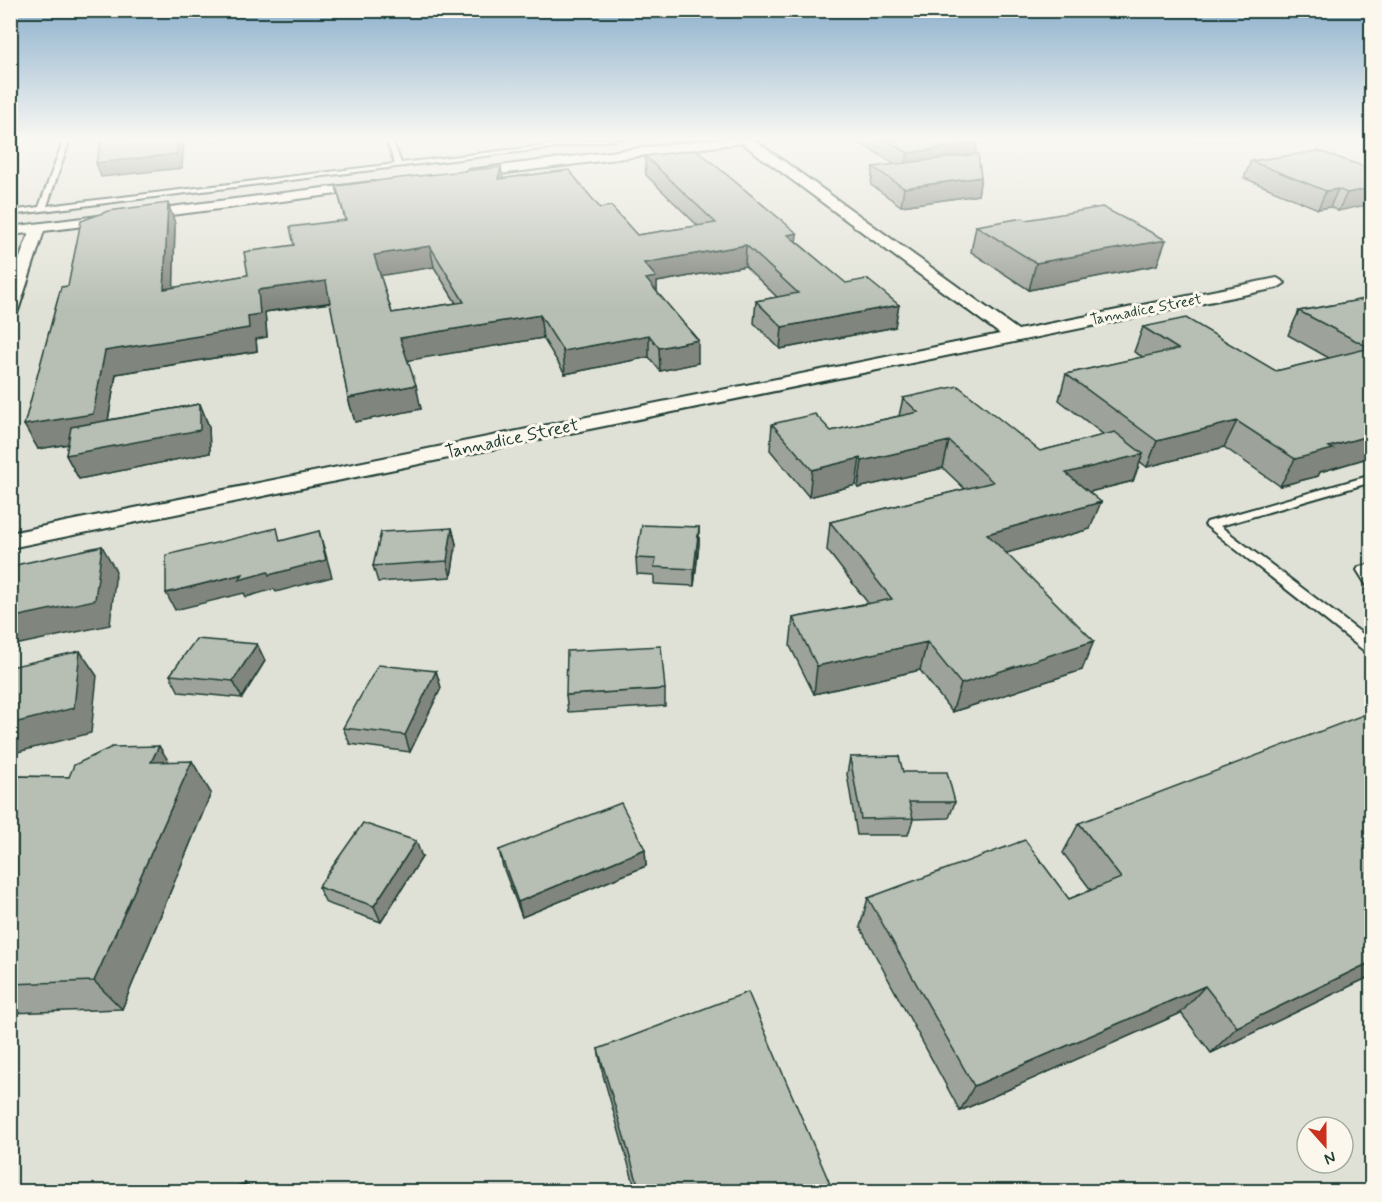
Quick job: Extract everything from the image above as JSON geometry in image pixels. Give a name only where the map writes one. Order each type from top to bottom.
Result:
[{"type":"street","points":[[10,231],[298,195]]},
{"type":"street","points":[[821,195],[1014,336]]},
{"type":"street","points":[[10,311],[38,228]]},
{"type":"street","name":"Tannadice Street","points":[[10,541],[1277,283]]},
{"type":"lane","points":[[42,209],[47,195]]},
{"type":"lane","points":[[10,213],[156,195]]},
{"type":"lane","points":[[211,206],[213,195]]},
{"type":"lane","points":[[248,195],[249,201]]},
{"type":"lane","points":[[1371,478],[1211,525],[1371,650]]},
{"type":"lane","points":[[1371,568],[1364,570],[1371,583]]},
{"type":"shaded area","points":[[10,195],[1371,195],[1371,1191],[11,1191]]},
{"type":"building","points":[[339,195],[589,195],[600,208],[611,206],[637,235],[716,223],[686,195],[751,195],[797,233],[788,235],[846,283],[867,279],[899,305],[782,327],[756,301],[798,293],[746,245],[644,263],[656,277],[646,279],[698,340],[659,348],[649,335],[563,351],[540,315],[400,338],[416,385],[348,398],[326,281],[258,290],[260,314],[248,316],[249,328],[105,351],[93,414],[24,425],[61,287],[68,286],[81,221],[108,211],[168,203],[164,289],[248,275],[244,252],[294,245],[290,227],[346,220]],"holes":[[[430,246],[464,302],[392,313],[374,255]]]},
{"type":"building","points":[[1102,207],[1166,240],[1036,263],[976,226],[1023,218],[1026,220]]},
{"type":"building","points":[[1371,298],[1371,435],[1329,447],[1333,449],[1295,459],[1237,421],[1157,441],[1066,374],[1178,349],[1143,327],[1186,318],[1276,371],[1370,348],[1299,311]]},
{"type":"building","points":[[958,386],[1040,451],[1115,432],[1143,454],[1066,473],[1101,502],[987,534],[1094,641],[961,684],[927,642],[817,666],[793,618],[892,599],[830,522],[993,482],[949,441],[812,470],[772,424],[815,414],[831,431],[918,412],[903,398]]},
{"type":"building","points":[[200,404],[200,430],[66,455],[71,427]]},
{"type":"building","points":[[642,525],[699,527],[694,569],[654,567],[656,559],[636,558]]},
{"type":"building","points":[[277,528],[280,541],[319,531],[326,560],[269,575],[268,572],[239,580],[243,574],[166,593],[166,555]]},
{"type":"building","points":[[452,528],[447,561],[373,566],[381,532]]},
{"type":"building","points":[[102,546],[95,600],[10,618],[10,571],[20,564]]},
{"type":"building","points":[[196,639],[257,644],[233,681],[170,675]]},
{"type":"building","points":[[661,646],[665,689],[566,695],[567,651]]},
{"type":"building","points":[[80,651],[74,708],[10,724],[10,667]]},
{"type":"building","points":[[378,665],[436,671],[405,735],[343,728]]},
{"type":"building","points":[[1371,712],[1371,962],[1237,1027],[1205,986],[974,1086],[868,898],[1025,840],[1069,899],[1121,878],[1079,823]]},
{"type":"building","points":[[159,746],[151,762],[192,761],[94,981],[10,984],[10,776],[69,777],[74,765],[112,747]]},
{"type":"building","points":[[899,756],[903,772],[947,772],[955,802],[909,802],[913,818],[861,819],[850,757]]},
{"type":"building","points":[[621,803],[645,849],[518,902],[499,850]]},
{"type":"building","points":[[363,823],[416,841],[374,906],[318,887]]},
{"type":"building","points":[[748,992],[833,1191],[640,1191],[598,1049]]},
{"type":"building","points":[[245,1183],[246,1191],[223,1191]]}]
